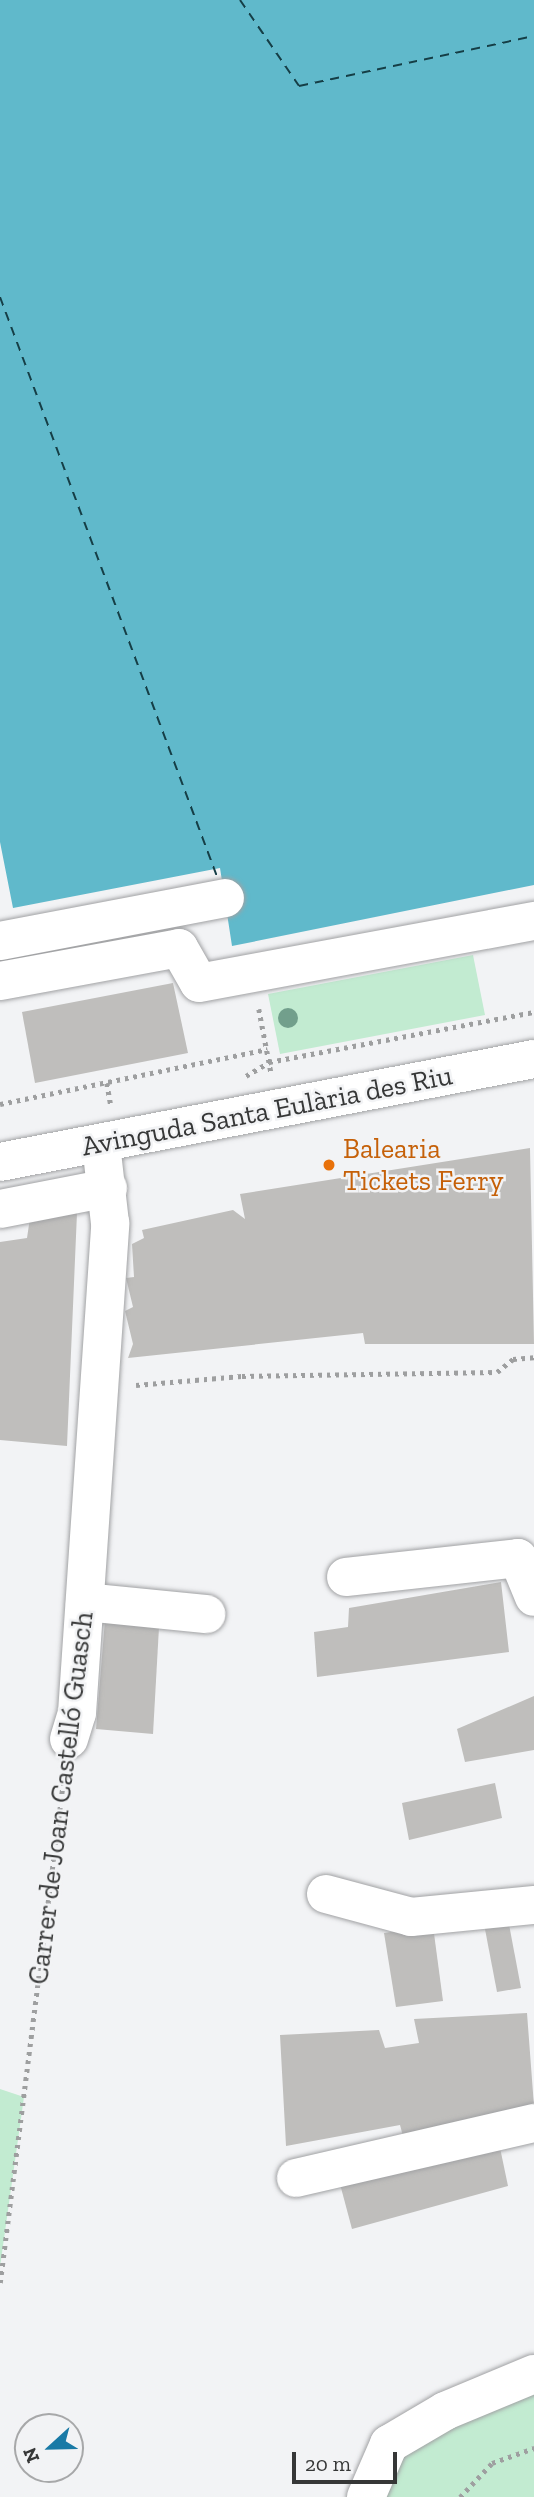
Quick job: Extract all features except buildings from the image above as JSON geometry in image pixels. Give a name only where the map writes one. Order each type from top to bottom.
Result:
[{"type":"street","points":[[0,970],[11,939],[225,898]]},
{"type":"street","points":[[0,981],[179,948],[199,983],[534,921]]},
{"type":"street","name":"Avinguda Santa Eulària des Riu","points":[[0,1163],[534,1059]]},
{"type":"street","name":"Carrer de Joan Castelló Guasch","points":[[69,1740],[77,1713],[85,1602],[108,1188],[101,1144]]},
{"type":"street","points":[[0,1209],[108,1188]]},
{"type":"street","points":[[346,1577],[518,1558],[534,1597]]},
{"type":"street","points":[[85,1602],[206,1614]]},
{"type":"street","points":[[326,1894],[411,1917],[534,1905]]},
{"type":"street","points":[[296,2178],[534,2123]]},
{"type":"street","points":[[366,2497],[389,2444],[445,2411],[534,2374]]},
{"type":"path","points":[[253,973],[277,1109]]},
{"type":"path","points":[[369,1044],[534,1012]]},
{"type":"path","points":[[0,1104],[267,1049]]},
{"type":"path","points":[[121,1387],[242,1376],[497,1372],[513,1359],[534,1357]]},
{"type":"path","name":"Carrer de Joan Castelló Guasch","points":[[0,2283],[69,1740]]},
{"type":"path","points":[[460,2497],[492,2463],[534,2448]]},
{"type":"green space","points":[[473,955],[485,1015],[280,1054],[268,994]]},
{"type":"green space","points":[[0,2089],[24,2097],[0,2267]]},
{"type":"green space","points":[[534,2387],[534,2497],[375,2497],[409,2444]]},
{"type":"water","points":[[0,0],[534,0],[534,885],[232,946],[220,868],[13,908],[0,842]]},
{"type":"ferry route","points":[[240,0],[299,86],[534,36]]},
{"type":"ferry route","points":[[0,297],[218,879]]},
{"type":"place","name":"Balearia Tickets Ferry","points":[[329,1165]]}]
